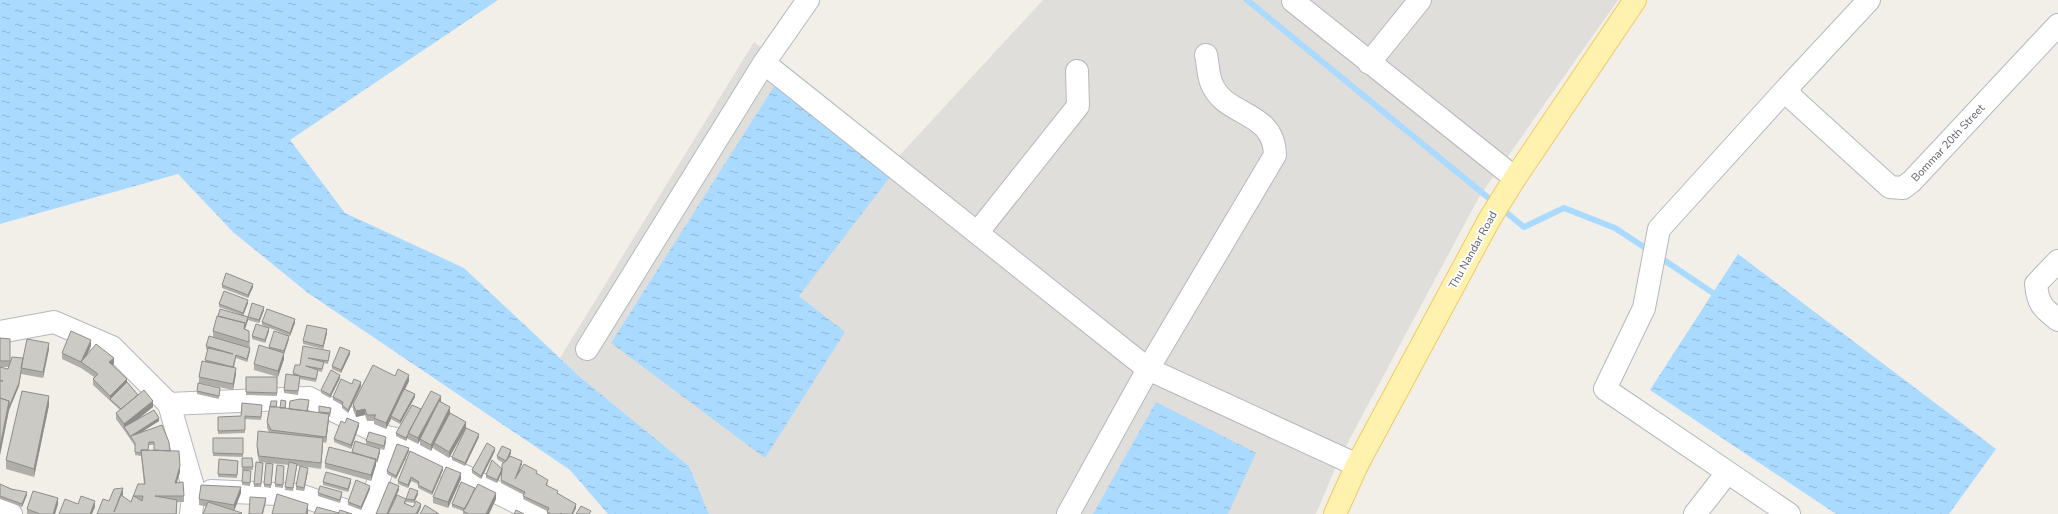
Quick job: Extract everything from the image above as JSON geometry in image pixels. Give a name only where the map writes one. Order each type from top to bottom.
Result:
[{"type":"main road","name":"Thu Nandar Road","points":[[1335,514],[1357,466],[1489,220],[1515,178],[1635,0]]},
{"type":"street","points":[[586,349],[764,63],[808,0]]},
{"type":"street","points":[[1369,63],[1420,0]]},
{"type":"street","points":[[1789,514],[1605,389],[1644,308],[1659,229],[1790,93],[1869,0]]},
{"type":"street","points":[[1292,1],[1515,178]]},
{"type":"street","name":"Bommar 20th Street","points":[[1790,93],[1890,187],[1904,188],[2058,25]]},
{"type":"street","points":[[1068,514],[1148,369],[1275,155],[1275,143],[1267,127],[1224,101],[1211,83],[1206,55]]},
{"type":"street","points":[[764,63],[1148,369],[1357,466]]},
{"type":"street","points":[[977,233],[1078,106],[1077,71]]},
{"type":"street","points":[[2058,261],[2036,284],[2037,297],[2042,307],[2058,320]]},
{"type":"street","points":[[0,332],[54,322],[112,347],[169,404],[194,490],[191,514]]},
{"type":"street","points":[[169,404],[309,398],[392,438],[540,514]]},
{"type":"street","points":[[368,514],[392,438]]},
{"type":"street","points":[[1695,514],[1727,473]]},
{"type":"street","points":[[194,490],[299,495],[356,514]]},
{"type":"street","points":[[0,509],[11,514]]},
{"type":"shaded area","points":[[1043,0],[1618,0],[1479,197],[1339,459],[1316,514],[709,514],[689,466],[580,377],[560,358],[754,42],[899,156]]},
{"type":"water","points":[[0,0],[498,0],[290,140],[345,213],[464,268],[580,377],[689,466],[709,514],[608,514],[570,470],[308,293],[233,232],[178,174],[0,224]]},
{"type":"water","points":[[775,85],[890,177],[799,296],[845,332],[765,458],[611,343]]},
{"type":"water","points":[[1738,254],[1996,449],[1949,514],[1836,514],[1650,390]]},
{"type":"water","points":[[1156,402],[1256,453],[1228,514],[1093,514]]},
{"type":"building","points":[[226,273],[253,284],[248,295],[222,285]]},
{"type":"building","points":[[224,291],[248,300],[243,313],[219,304]]},
{"type":"building","points":[[252,303],[264,307],[259,320],[248,317]]},
{"type":"building","points":[[220,309],[248,317],[245,326],[245,323],[218,316]]},
{"type":"building","points":[[267,309],[295,319],[290,333],[262,322]]},
{"type":"building","points":[[217,316],[245,323],[244,329],[249,331],[249,342],[213,331]]},
{"type":"building","points":[[256,324],[269,328],[265,340],[252,336]]},
{"type":"building","points":[[307,325],[327,329],[323,346],[303,341]]},
{"type":"building","points":[[71,331],[91,340],[81,362],[62,353]]},
{"type":"building","points":[[274,331],[289,336],[284,351],[269,347]]},
{"type":"building","points":[[209,336],[250,348],[247,359],[236,355],[233,367],[205,360],[208,348],[233,354],[206,346]]},
{"type":"building","points":[[0,338],[10,339],[10,361],[0,361]]},
{"type":"building","points":[[27,339],[49,343],[43,372],[21,368]]},
{"type":"building","points":[[96,344],[114,358],[109,362],[127,379],[110,396],[93,379],[98,374],[81,362]]},
{"type":"building","points":[[259,345],[284,353],[278,371],[254,364]]},
{"type":"building","points":[[303,346],[330,351],[328,361],[308,358],[324,362],[322,369],[306,366],[318,370],[316,379],[293,373],[295,365],[300,365]]},
{"type":"building","points":[[340,347],[350,351],[341,370],[332,366]]},
{"type":"building","points":[[12,357],[23,358],[19,383],[9,407],[9,401],[0,398],[0,381],[3,381],[0,380],[0,367],[8,369]]},
{"type":"building","points":[[202,361],[236,368],[233,384],[199,377]]},
{"type":"building","points":[[373,365],[395,376],[398,369],[409,375],[386,423],[374,418],[376,415],[367,415],[365,409],[356,411],[353,404]]},
{"type":"building","points":[[331,370],[340,375],[330,395],[321,390]]},
{"type":"building","points":[[286,374],[300,376],[298,391],[284,390]]},
{"type":"building","points":[[246,377],[277,377],[277,393],[246,392]]},
{"type":"building","points":[[341,379],[352,384],[354,379],[361,382],[348,410],[342,405],[343,402],[333,397]]},
{"type":"building","points":[[127,382],[138,395],[121,409],[110,399]]},
{"type":"building","points":[[198,383],[220,388],[219,396],[197,391]]},
{"type":"building","points":[[404,389],[415,394],[400,421],[391,416]]},
{"type":"building","points":[[144,390],[153,401],[124,424],[116,413]]},
{"type":"building","points":[[22,391],[49,396],[34,469],[6,460]]},
{"type":"building","points":[[431,391],[441,396],[418,438],[408,433]]},
{"type":"building","points":[[0,398],[9,401],[0,447]]},
{"type":"building","points":[[300,399],[309,400],[307,411],[289,409],[290,401]]},
{"type":"building","points":[[281,400],[286,401],[285,408],[280,408]]},
{"type":"building","points":[[271,401],[277,401],[276,407],[270,407]]},
{"type":"building","points":[[439,401],[450,407],[431,445],[420,439]]},
{"type":"building","points":[[242,403],[262,405],[261,417],[245,416],[245,430],[218,431],[218,417],[241,416]]},
{"type":"building","points":[[412,405],[421,409],[406,438],[396,433]]},
{"type":"building","points":[[270,406],[329,414],[326,437],[271,430],[267,422]]},
{"type":"building","points":[[319,406],[331,408],[330,413],[319,412]]},
{"type":"building","points":[[154,410],[159,418],[131,436],[162,425],[169,442],[170,451],[154,450],[154,442],[149,442],[148,450],[141,450],[141,453],[135,452],[135,443],[124,427]]},
{"type":"building","points":[[450,413],[466,422],[449,452],[434,443]]},
{"type":"building","points":[[347,418],[359,423],[351,445],[334,439],[341,421],[345,423]]},
{"type":"building","points":[[466,428],[479,434],[465,463],[452,457]]},
{"type":"building","points":[[258,431],[323,438],[321,463],[259,456],[257,446]]},
{"type":"building","points":[[369,432],[386,437],[384,446],[366,441]]},
{"type":"building","points":[[213,438],[243,438],[243,454],[213,453]]},
{"type":"building","points":[[355,441],[380,449],[377,460],[352,452]]},
{"type":"building","points":[[487,443],[495,448],[481,476],[472,470]]},
{"type":"building","points":[[397,444],[409,448],[396,476],[387,471]]},
{"type":"building","points":[[502,446],[511,450],[506,461],[497,456]]},
{"type":"building","points":[[329,447],[376,459],[371,475],[325,463]]},
{"type":"building","points":[[141,450],[179,451],[180,466],[175,483],[183,482],[184,496],[155,496],[177,500],[176,514],[97,514],[103,499],[109,501],[114,489],[123,488],[114,512],[121,495],[131,502],[138,484],[145,484]],"holes":[[[134,496],[143,496],[142,501]]]},
{"type":"building","points":[[410,451],[443,467],[432,492],[418,485],[419,482],[411,477],[408,485],[398,481]]},
{"type":"building","points":[[510,456],[522,461],[515,479],[524,464],[537,471],[536,473],[548,480],[546,485],[558,491],[557,493],[576,504],[572,514],[551,514],[547,512],[549,508],[523,496],[525,492],[501,480],[502,464]]},
{"type":"building","points":[[242,458],[252,458],[253,467],[242,467]]},
{"type":"building","points":[[219,459],[238,461],[237,475],[218,474]]},
{"type":"building","points":[[492,460],[502,469],[497,480],[486,475]]},
{"type":"building","points":[[256,462],[263,463],[261,484],[254,484]]},
{"type":"building","points":[[289,462],[297,464],[293,488],[285,487]]},
{"type":"building","points":[[266,463],[273,464],[271,485],[264,484]]},
{"type":"building","points":[[277,465],[284,466],[283,485],[275,484]]},
{"type":"building","points":[[300,466],[308,468],[304,488],[296,486]]},
{"type":"building","points":[[446,467],[461,473],[448,502],[433,497]]},
{"type":"building","points":[[243,470],[251,471],[250,483],[242,482]]},
{"type":"building","points":[[326,472],[351,479],[348,489],[323,482]]},
{"type":"building","points":[[356,480],[370,486],[361,507],[348,502]]},
{"type":"building","points":[[389,482],[399,486],[387,514],[376,514]]},
{"type":"building","points":[[461,482],[475,488],[465,509],[452,504]]},
{"type":"building","points":[[0,484],[11,489],[27,492],[22,504],[0,496]]},
{"type":"building","points":[[478,484],[496,493],[486,514],[469,514],[463,511]]},
{"type":"building","points":[[201,485],[241,487],[234,505],[199,499]]},
{"type":"building","points":[[320,486],[342,492],[340,500],[318,493]]},
{"type":"building","points":[[410,488],[418,491],[414,500],[406,499]]},
{"type":"building","points":[[33,491],[58,498],[53,514],[40,514],[27,509]]},
{"type":"building","points":[[277,494],[308,504],[306,514],[272,514]]},
{"type":"building","points":[[397,495],[406,499],[404,503],[413,507],[416,501],[421,504],[416,514],[388,514]]},
{"type":"building","points":[[81,496],[95,501],[90,514],[59,514],[65,499],[78,504]]},
{"type":"building","points":[[250,497],[266,498],[262,514],[249,514]]},
{"type":"building","points":[[208,502],[242,513],[203,514]]},
{"type":"building","points":[[425,505],[439,514],[420,514]]},
{"type":"building","points":[[581,506],[591,511],[589,514],[576,514]]},
{"type":"building","points":[[317,507],[339,513],[314,514]]},
{"type":"building","points":[[340,510],[352,514],[338,514]]},
{"type":"building","points":[[516,510],[524,514],[514,514]]},
{"type":"waterway","points":[[1247,0],[1524,227],[1564,208],[1615,228],[1650,251]]},
{"type":"waterway","points":[[1658,256],[1713,293]]}]
